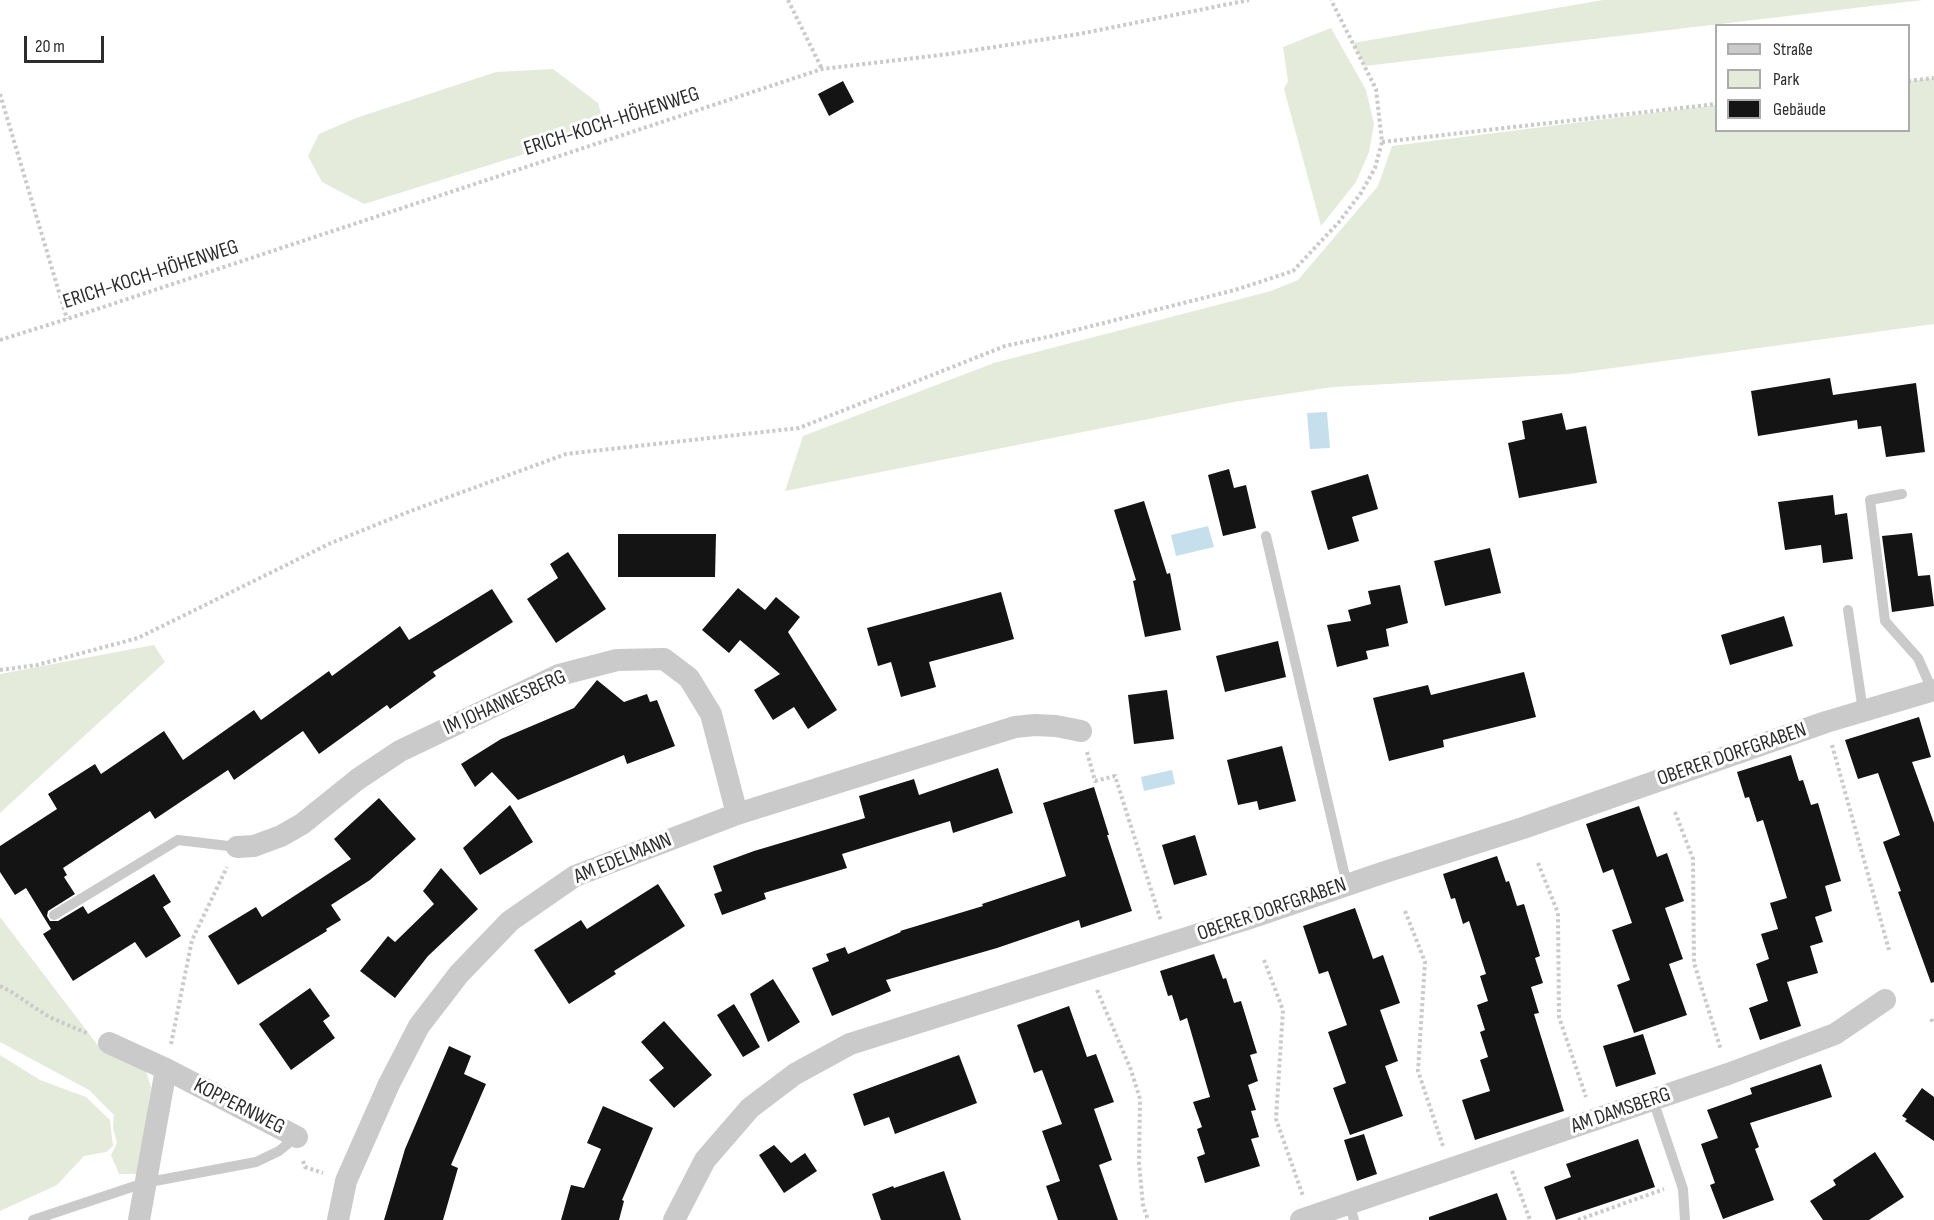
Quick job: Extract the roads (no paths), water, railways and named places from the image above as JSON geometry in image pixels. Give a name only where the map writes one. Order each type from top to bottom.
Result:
[{"type":"street","name":"IM JOHANNESBERG","points":[[237,847],[254,846],[295,828],[358,778],[400,751],[559,675],[617,660],[664,659],[689,678],[711,714],[738,814]]},
{"type":"street","name":"OBERER DORFGRABEN","points":[[674,1220],[705,1160],[750,1108],[795,1074],[850,1044],[1169,945],[1523,828],[1826,722],[1933,690]]},
{"type":"street","name":"AM EDELMANN","points":[[338,1220],[346,1181],[389,1084],[419,1026],[459,974],[510,921],[575,876],[738,814],[1015,727],[1056,726],[1081,731]]},
{"type":"street","name":"AM DAMSBERG","points":[[1305,1218],[1352,1212],[1450,1169],[1728,1074],[1835,1034],[1884,1000]]},
{"type":"street","name":"KOPPERNWEG","points":[[109,1043],[166,1069],[297,1137]]},
{"type":"street","name":"KOPPERNWEG","points":[[139,1220],[166,1069]]},
{"type":"lane","points":[[1902,494],[1870,500],[1885,621],[1918,658],[1933,690]]},
{"type":"lane","points":[[1266,536],[1347,885]]},
{"type":"lane","points":[[1848,610],[1863,711]]},
{"type":"lane","points":[[54,915],[178,840],[237,847]]},
{"type":"lane","points":[[1653,1100],[1682,1183],[1685,1220]]},
{"type":"lane","name":"KOPPERNWEG","points":[[33,1220],[144,1183],[256,1162],[279,1151],[297,1137]]},
{"type":"water","points":[[1327,412],[1330,448],[1310,449],[1307,413]]},
{"type":"water","points":[[1208,526],[1214,547],[1176,556],[1171,535]]},
{"type":"water","points":[[1172,770],[1175,784],[1144,791],[1141,777]]}]
